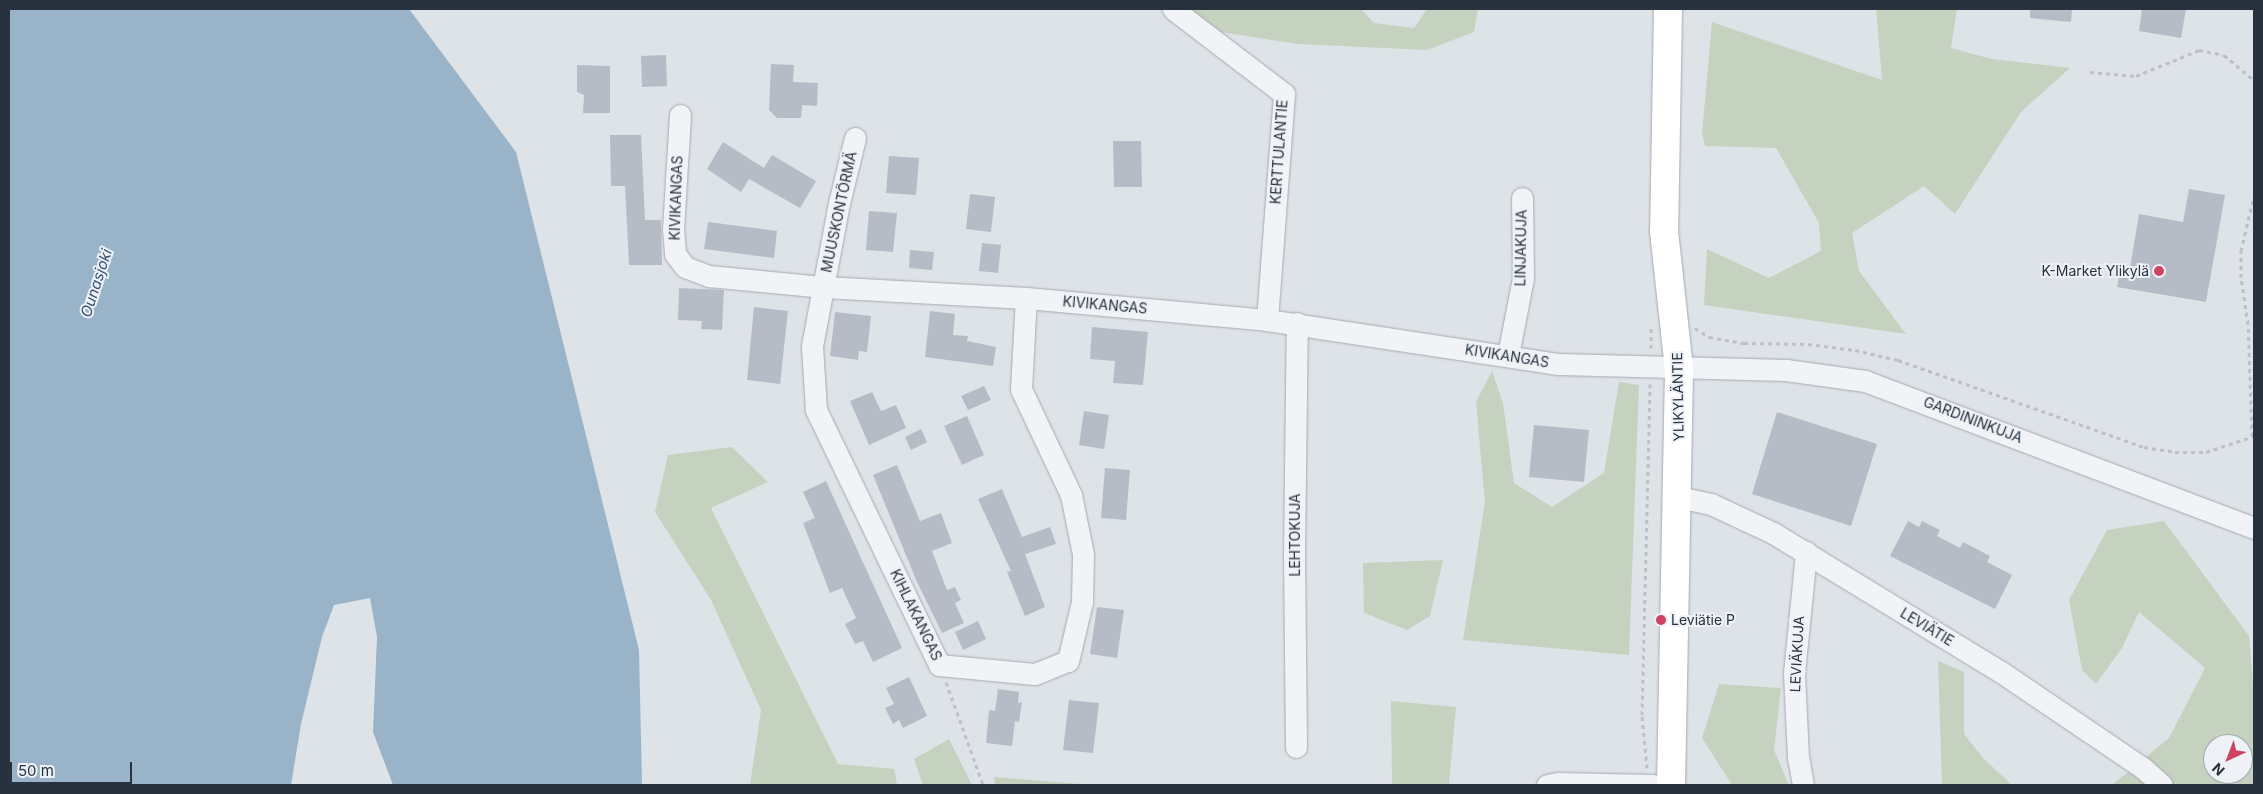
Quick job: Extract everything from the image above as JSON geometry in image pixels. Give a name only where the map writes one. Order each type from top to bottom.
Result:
[{"type":"main road","name":"YLIKYLÄNTIE","points":[[1668,9],[1664,231],[1676,326],[1679,370],[1672,785]]},
{"type":"street","name":"KERTTULANTIE","points":[[1173,9],[1284,94],[1267,320]]},
{"type":"street","name":"KIVIKANGAS","points":[[680,114],[673,229],[675,254],[685,268],[709,276],[824,286],[1026,298],[1267,320],[1297,323],[1559,364],[1679,370]]},
{"type":"street","name":"MUUSKONTÖRMÄ","points":[[824,286],[839,203],[855,138]]},
{"type":"street","name":"LINJAKUJA","points":[[1508,356],[1523,278],[1522,198]]},
{"type":"street","name":"KIHLAKANGAS","points":[[824,286],[812,346],[816,410],[939,666],[1035,674],[1068,661],[1078,619],[1083,554],[1071,495],[1021,389],[1026,298]]},
{"type":"street","name":"LEHTOKUJA","points":[[1296,747],[1294,555],[1297,323]]},
{"type":"street","name":"GARDININKUJA","points":[[1679,370],[1786,370],[1865,381],[1928,402],[2254,528]]},
{"type":"street","name":"LEVIÄTIE","points":[[1678,497],[1732,512],[1806,552],[2001,672],[2143,768],[2162,785]]},
{"type":"street","name":"LEVIÄKUJA","points":[[1803,785],[1798,758],[1794,673],[1806,552]]},
{"type":"street","points":[[1547,785],[1558,783],[1653,785]]},
{"type":"path","points":[[2090,72],[2136,76],[2199,50],[2224,55],[2254,80]]},
{"type":"path","points":[[1676,326],[1694,327],[1709,337],[1744,343],[1808,344],[1855,350],[1898,360],[2144,446],[2174,452],[2206,452],[2253,436],[2248,324],[2240,277],[2241,251],[2254,195]]},
{"type":"path","points":[[939,666],[983,785]]},
{"type":"green space","points":[[1179,9],[1361,9],[1374,23],[1414,28],[1427,9],[1478,9],[1474,32],[1427,50],[1298,44],[1202,29]]},
{"type":"green space","points":[[1876,9],[1957,9],[1951,48],[1992,59],[2070,68],[2021,112],[1955,214],[1924,186],[1852,233],[1859,271],[1906,334],[1704,305],[1707,249],[1769,278],[1821,251],[1819,223],[1776,148],[1705,146],[1702,133],[1712,22],[1882,80]]},
{"type":"green space","points":[[1492,371],[1503,403],[1514,483],[1552,507],[1604,473],[1619,382],[1639,385],[1629,655],[1463,640],[1485,502],[1476,402]]},
{"type":"green space","points":[[732,447],[768,482],[711,508],[838,764],[894,769],[897,785],[750,785],[761,710],[711,600],[655,512],[668,455]]},
{"type":"green space","points":[[2164,521],[2249,636],[2254,695],[2254,785],[2112,785],[2169,738],[2205,668],[2139,612],[2122,648],[2096,684],[2082,670],[2069,600],[2107,530]]},
{"type":"green space","points":[[1443,560],[1430,616],[1407,630],[1364,613],[1363,563]]},
{"type":"green space","points":[[1938,661],[1964,672],[1964,734],[1983,758],[2012,785],[1942,785]]},
{"type":"green space","points":[[1719,684],[1781,688],[1774,750],[1789,785],[1732,785],[1702,738]]},
{"type":"green space","points":[[1391,701],[1456,707],[1449,785],[1392,785]]},
{"type":"green space","points":[[949,739],[972,785],[923,785],[914,759]]},
{"type":"green space","points":[[994,777],[1007,778],[1093,785],[995,785]]},
{"type":"water","name":"Ounasjoki","points":[[9,9],[409,9],[516,152],[639,650],[642,785],[393,785],[373,732],[377,637],[370,598],[334,605],[322,637],[301,724],[291,785],[9,785]]},
{"type":"building","points":[[2030,9],[2072,9],[2071,22],[2030,18]]},
{"type":"building","points":[[2142,9],[2186,9],[2181,38],[2139,31]]},
{"type":"building","points":[[666,55],[667,86],[642,87],[641,56]]},
{"type":"building","points":[[771,64],[794,65],[793,82],[818,83],[817,106],[802,105],[801,118],[777,118],[769,110]]},
{"type":"building","points":[[577,65],[610,66],[610,113],[583,113],[584,95],[577,92]]},
{"type":"building","points":[[610,135],[641,135],[645,220],[661,220],[662,265],[629,265],[625,186],[611,186]]},
{"type":"building","points":[[1113,141],[1141,141],[1142,187],[1114,187]]},
{"type":"building","points":[[723,142],[764,168],[772,155],[816,181],[800,208],[749,179],[741,192],[707,169]]},
{"type":"building","points":[[889,156],[919,158],[916,195],[886,193]]},
{"type":"building","points":[[2189,189],[2225,195],[2206,302],[2117,287],[2121,266],[2130,268],[2139,214],[2183,222]]},
{"type":"building","points":[[970,194],[995,197],[991,232],[966,229]]},
{"type":"building","points":[[869,211],[897,213],[893,252],[866,250]]},
{"type":"building","points":[[708,222],[777,231],[774,258],[704,249]]},
{"type":"building","points":[[982,243],[1001,245],[998,273],[979,271]]},
{"type":"building","points":[[910,250],[934,252],[932,270],[909,268]]},
{"type":"building","points":[[679,288],[724,290],[722,330],[701,329],[702,321],[678,320]]},
{"type":"building","points":[[754,307],[788,311],[780,384],[747,380]]},
{"type":"building","points":[[930,311],[955,314],[953,335],[968,336],[967,341],[996,347],[993,366],[925,357]]},
{"type":"building","points":[[835,312],[871,316],[867,352],[859,351],[858,360],[830,356]]},
{"type":"building","points":[[1092,327],[1148,332],[1143,385],[1113,383],[1115,361],[1090,359]]},
{"type":"building","points":[[984,386],[991,400],[968,410],[961,396]]},
{"type":"building","points":[[872,392],[881,411],[896,405],[906,428],[869,445],[850,401]]},
{"type":"building","points":[[1084,411],[1109,415],[1104,449],[1079,445]]},
{"type":"building","points":[[1777,412],[1877,444],[1851,526],[1752,494]]},
{"type":"building","points":[[967,416],[984,455],[962,465],[944,426]]},
{"type":"building","points":[[1534,425],[1589,430],[1584,482],[1529,477]]},
{"type":"building","points":[[921,429],[927,442],[911,450],[905,437]]},
{"type":"building","points":[[897,465],[920,521],[941,513],[952,543],[932,551],[947,590],[955,587],[961,600],[955,603],[964,623],[942,633],[917,582],[873,475]]},
{"type":"building","points":[[1105,468],[1130,470],[1126,520],[1101,518]]},
{"type":"building","points":[[826,481],[902,648],[873,662],[863,641],[855,644],[845,624],[856,618],[842,588],[830,593],[803,523],[815,518],[803,492]]},
{"type":"building","points":[[1002,489],[1022,537],[1050,527],[1056,544],[1025,554],[1045,607],[1025,616],[1007,572],[1011,571],[978,499]]},
{"type":"building","points":[[1908,521],[1919,527],[1922,521],[1940,530],[1937,536],[1960,548],[1963,542],[1990,556],[1987,562],[2012,575],[1995,609],[1890,556]]},
{"type":"building","points":[[1097,607],[1124,610],[1117,658],[1090,654]]},
{"type":"building","points":[[978,621],[986,639],[963,650],[955,632]]},
{"type":"building","points":[[909,677],[927,716],[903,728],[899,720],[893,724],[885,708],[894,704],[886,688]]},
{"type":"building","points":[[998,689],[1019,692],[1018,703],[1022,702],[1019,722],[1015,721],[1012,746],[986,743],[989,710],[995,711]]},
{"type":"building","points":[[1069,700],[1099,703],[1093,753],[1063,750]]},
{"type":"place","name":"K-Market Ylikylä","points":[[2159,271]]},
{"type":"place","name":"Leviätie P","points":[[1661,620]]}]
